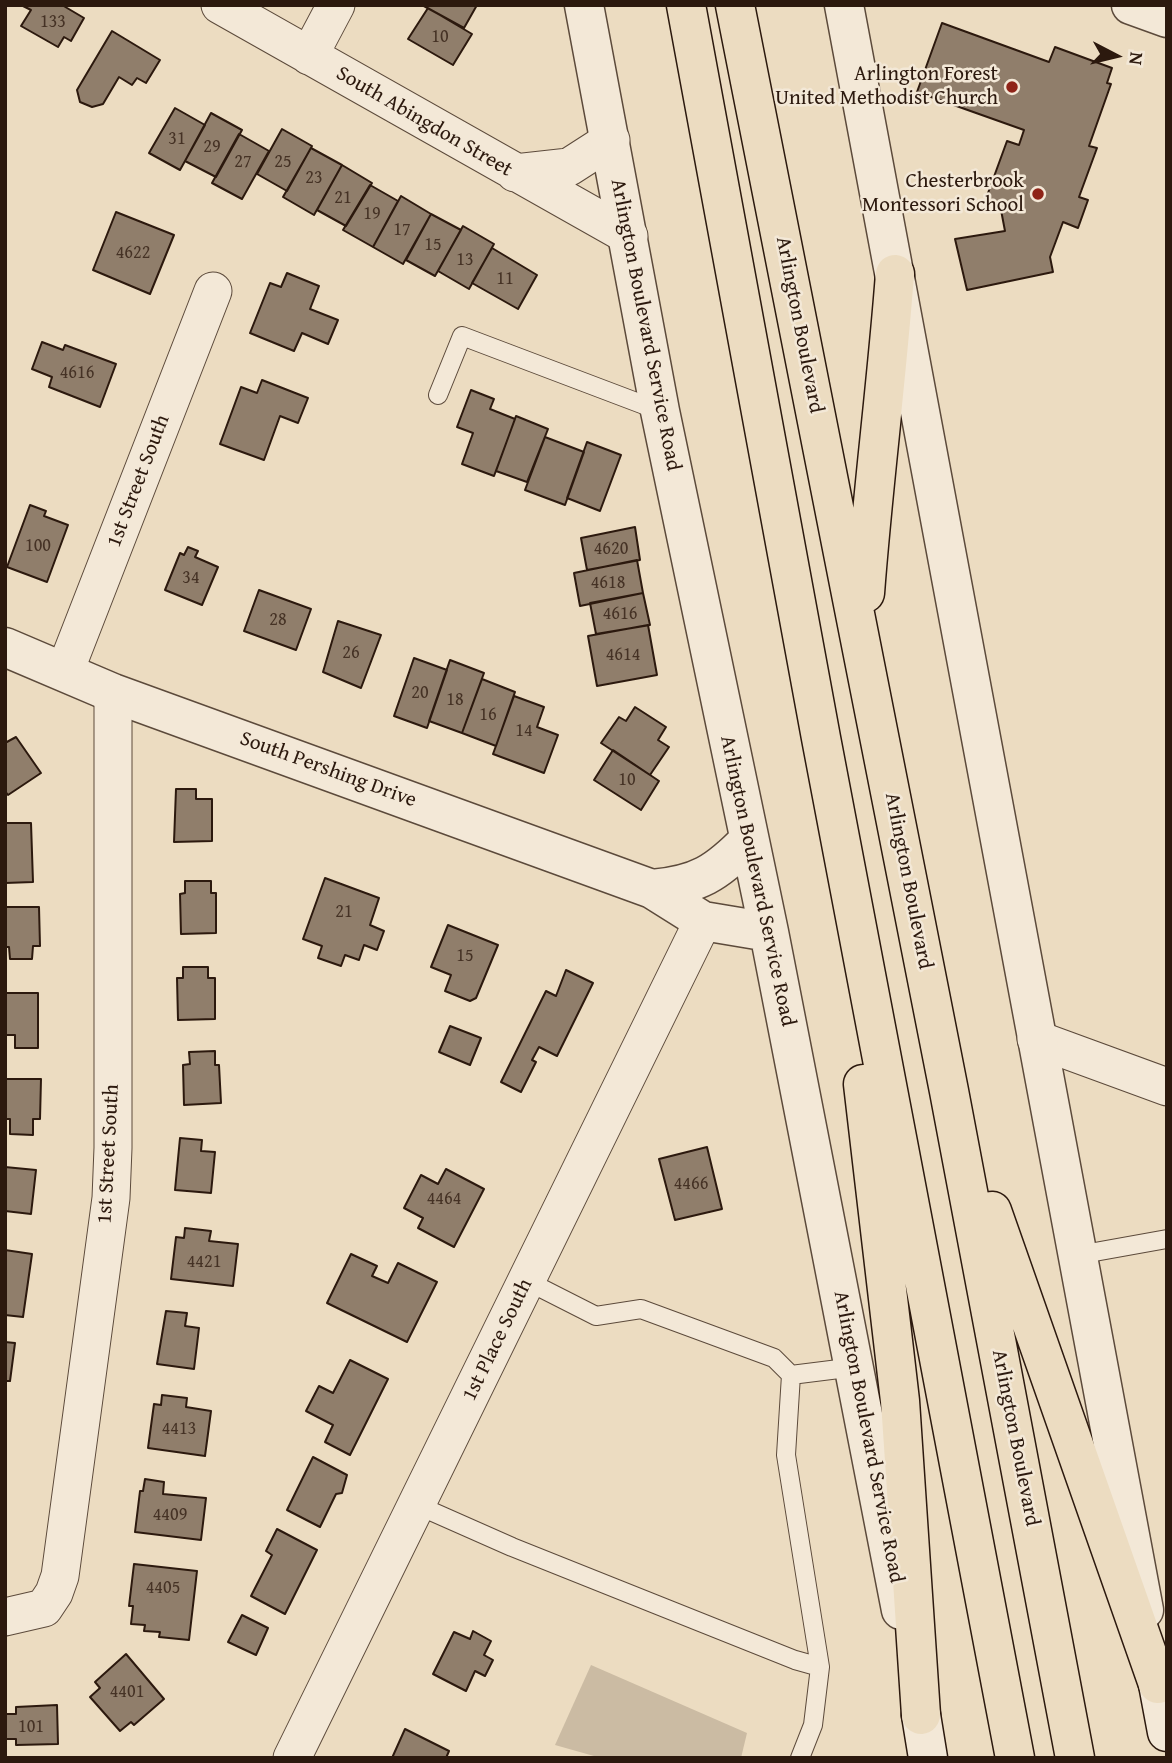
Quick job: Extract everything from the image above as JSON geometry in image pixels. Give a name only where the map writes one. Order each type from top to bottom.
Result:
[{"type":"highway","points":[[687,5],[821,738],[1015,1758]]},
{"type":"highway","name":"Arlington Boulevard","points":[[735,5],[950,1091],[1075,1758]]},
{"type":"highway","points":[[862,644],[872,497],[895,274]]},
{"type":"highway","points":[[821,738],[895,1350],[921,1715]]},
{"type":"highway","points":[[950,1091],[1158,1684]]},
{"type":"street","name":"South Abingdon Street","points":[[220,5],[629,236]]},
{"type":"street","points":[[309,56],[336,5]]},
{"type":"street","name":"Arlington Boulevard Service Road","points":[[584,5],[660,411],[769,932],[855,1367],[928,1758]]},
{"type":"street","points":[[844,5],[1167,1732]]},
{"type":"street","points":[[514,173],[569,167],[611,140]]},
{"type":"street","name":"1st Street South","points":[[65,671],[213,291]]},
{"type":"street","name":"South Pershing Drive","points":[[5,648],[113,693],[652,889],[703,921],[769,932]]},
{"type":"street","name":"1st Street South","points":[[5,1617],[44,1608],[54,1593],[60,1576],[111,1198],[114,1148],[113,693]]},
{"type":"street","name":"South Pershing Drive","points":[[652,889],[677,887],[714,873],[749,841]]},
{"type":"street","name":"1st Place South","points":[[292,1758],[703,921]]},
{"type":"street","points":[[1036,1040],[1167,1087]]},
{"type":"lane","points":[[438,394],[462,336],[660,411]]},
{"type":"lane","points":[[1078,1255],[1167,1239]]},
{"type":"lane","points":[[527,1281],[596,1316],[641,1309],[774,1358],[791,1375],[786,1455],[820,1667],[813,1725],[800,1758]]},
{"type":"lane","points":[[791,1375],[855,1367]]},
{"type":"lane","points":[[417,1505],[536,1557],[795,1660],[820,1667]]},
{"type":"shaded area","points":[[591,1665],[747,1733],[741,1758],[601,1758],[555,1745]]},
{"type":"building","points":[[21,5],[62,5],[84,18],[71,41],[64,37],[58,47],[21,26],[31,10]]},
{"type":"building","points":[[422,5],[477,5],[464,28]]},
{"type":"building","points":[[428,8],[472,34],[453,65],[408,39]]},
{"type":"building","points":[[942,23],[1049,62],[1055,47],[1112,68],[1107,83],[1111,84],[1089,146],[1097,148],[1079,197],[1088,200],[1078,228],[1063,222],[1050,257],[1053,272],[967,290],[955,239],[1005,231],[1001,210],[984,204],[1007,141],[1019,145],[1024,130],[917,92]]},
{"type":"building","points":[[112,31],[160,60],[146,83],[137,78],[132,85],[119,77],[103,104],[92,107],[80,102],[77,90]]},
{"type":"building","points":[[175,108],[205,125],[180,170],[149,153]]},
{"type":"building","points":[[211,113],[242,130],[216,177],[185,161]]},
{"type":"building","points":[[282,129],[312,146],[287,191],[257,174]]},
{"type":"building","points":[[239,134],[269,151],[242,199],[212,183]]},
{"type":"building","points":[[311,148],[342,165],[314,215],[283,197]]},
{"type":"building","points":[[342,165],[372,183],[346,226],[317,210]]},
{"type":"building","points":[[370,185],[398,201],[373,247],[343,230]]},
{"type":"building","points":[[401,196],[431,214],[403,264],[373,247]]},
{"type":"building","points":[[116,212],[174,235],[150,294],[93,270]]},
{"type":"building","points":[[431,214],[461,230],[435,276],[406,260]]},
{"type":"building","points":[[463,226],[494,244],[469,289],[438,271]]},
{"type":"building","points":[[492,248],[537,275],[518,309],[472,283]]},
{"type":"building","points":[[287,273],[319,286],[310,309],[338,320],[328,344],[302,333],[294,351],[250,333],[270,283],[281,287]]},
{"type":"building","points":[[42,342],[63,350],[65,345],[116,364],[100,407],[49,387],[52,377],[32,369]]},
{"type":"building","points":[[262,380],[308,398],[298,423],[280,416],[264,460],[220,444],[241,387],[257,393]]},
{"type":"building","points":[[471,390],[494,399],[490,409],[515,419],[494,476],[462,464],[473,433],[457,427]]},
{"type":"building","points":[[516,416],[548,429],[527,482],[496,471]]},
{"type":"building","points":[[545,437],[584,452],[565,505],[525,490]]},
{"type":"building","points":[[587,442],[621,455],[600,511],[567,498]]},
{"type":"building","points":[[30,505],[46,511],[44,516],[68,525],[47,582],[7,567]]},
{"type":"building","points":[[635,527],[640,560],[587,570],[581,538]]},
{"type":"building","points":[[188,547],[198,551],[195,557],[218,567],[202,605],[165,590],[180,553],[184,555]]},
{"type":"building","points":[[637,560],[643,593],[580,606],[574,573]]},
{"type":"building","points":[[259,590],[311,609],[296,650],[244,631]]},
{"type":"building","points":[[643,593],[650,625],[596,634],[590,603]]},
{"type":"building","points":[[338,621],[381,635],[361,688],[323,672]]},
{"type":"building","points":[[648,625],[657,675],[597,686],[588,636]]},
{"type":"building","points":[[414,658],[447,670],[427,728],[394,716]]},
{"type":"building","points":[[450,660],[484,673],[462,733],[429,721]]},
{"type":"building","points":[[482,679],[515,692],[496,746],[462,733]]},
{"type":"building","points":[[514,696],[544,707],[537,727],[558,735],[544,773],[493,754]]},
{"type":"building","points":[[635,707],[666,727],[658,740],[669,747],[650,775],[601,743],[619,717],[626,721]]},
{"type":"building","points":[[16,737],[41,773],[8,795],[5,791],[5,743]]},
{"type":"building","points":[[613,750],[659,781],[641,810],[594,780]]},
{"type":"building","points":[[176,789],[196,789],[196,799],[212,799],[212,841],[174,842]]},
{"type":"building","points":[[5,823],[31,823],[33,882],[5,883]]},
{"type":"building","points":[[325,878],[379,898],[370,925],[384,931],[377,950],[364,945],[359,960],[345,955],[341,966],[318,958],[322,946],[303,939]]},
{"type":"building","points":[[185,881],[211,881],[211,893],[216,893],[216,933],[181,934],[180,894],[185,893]]},
{"type":"building","points":[[5,907],[39,907],[40,946],[33,946],[32,959],[10,959],[9,947],[5,947]]},
{"type":"building","points":[[448,925],[498,945],[476,998],[470,1001],[445,991],[451,975],[431,967]]},
{"type":"building","points":[[183,967],[208,967],[208,978],[215,978],[215,1019],[178,1020],[177,978],[183,978]]},
{"type":"building","points":[[566,970],[593,983],[557,1056],[539,1047],[532,1060],[536,1062],[521,1092],[501,1082],[546,991],[556,996]]},
{"type":"building","points":[[5,993],[38,993],[38,1048],[15,1048],[15,1035],[5,1035]]},
{"type":"building","points":[[450,1026],[481,1038],[470,1065],[439,1052]]},
{"type":"building","points":[[215,1051],[215,1065],[219,1065],[221,1103],[184,1105],[183,1065],[190,1064],[189,1052]]},
{"type":"building","points":[[5,1079],[41,1079],[40,1119],[33,1119],[33,1135],[10,1134],[10,1119],[5,1119]]},
{"type":"building","points":[[180,1138],[202,1140],[201,1151],[215,1152],[211,1193],[175,1190]]},
{"type":"building","points":[[707,1147],[722,1209],[675,1220],[659,1159]]},
{"type":"building","points":[[5,1167],[36,1170],[31,1214],[5,1211]]},
{"type":"building","points":[[446,1169],[484,1189],[454,1247],[418,1228],[423,1218],[404,1208],[421,1175],[438,1184]]},
{"type":"building","points":[[185,1228],[211,1231],[209,1241],[238,1244],[233,1286],[171,1279],[176,1237],[184,1238]]},
{"type":"building","points":[[5,1250],[32,1254],[23,1317],[5,1315]]},
{"type":"building","points":[[351,1254],[377,1266],[372,1276],[388,1283],[398,1263],[437,1282],[407,1342],[327,1303]]},
{"type":"building","points":[[166,1311],[187,1313],[185,1326],[199,1328],[194,1369],[157,1364]]},
{"type":"building","points":[[5,1342],[15,1343],[10,1381],[5,1381]]},
{"type":"building","points":[[350,1360],[388,1379],[350,1455],[325,1442],[333,1425],[306,1411],[319,1386],[333,1393]]},
{"type":"building","points":[[162,1395],[187,1398],[186,1407],[211,1411],[205,1456],[148,1448],[154,1404],[161,1405]]},
{"type":"building","points":[[313,1457],[347,1475],[342,1493],[336,1494],[320,1527],[287,1510]]},
{"type":"building","points":[[145,1479],[164,1482],[163,1494],[206,1498],[201,1540],[135,1532],[140,1491],[143,1491]]},
{"type":"building","points":[[277,1529],[317,1550],[285,1614],[251,1596],[272,1555],[266,1551]]},
{"type":"building","points":[[134,1564],[197,1571],[189,1640],[159,1637],[160,1632],[144,1631],[145,1625],[131,1624],[133,1606],[129,1606]]},
{"type":"building","points":[[242,1615],[268,1628],[256,1655],[228,1642]]},
{"type":"building","points":[[473,1631],[491,1641],[484,1655],[493,1660],[485,1676],[475,1671],[466,1691],[433,1674],[454,1632],[470,1639]]},
{"type":"building","points":[[126,1654],[164,1699],[134,1725],[131,1722],[120,1731],[90,1697],[100,1688],[95,1682]]},
{"type":"building","points":[[57,1705],[58,1744],[16,1745],[16,1739],[5,1739],[5,1714],[16,1714],[16,1707]]},
{"type":"building","points":[[405,1729],[449,1751],[446,1758],[392,1758]]},
{"type":"place","name":"Arlington Forest United Methodist Church","points":[[1012,87]]},
{"type":"place","name":"Chesterbrook Montessori School","points":[[1038,194]]}]
